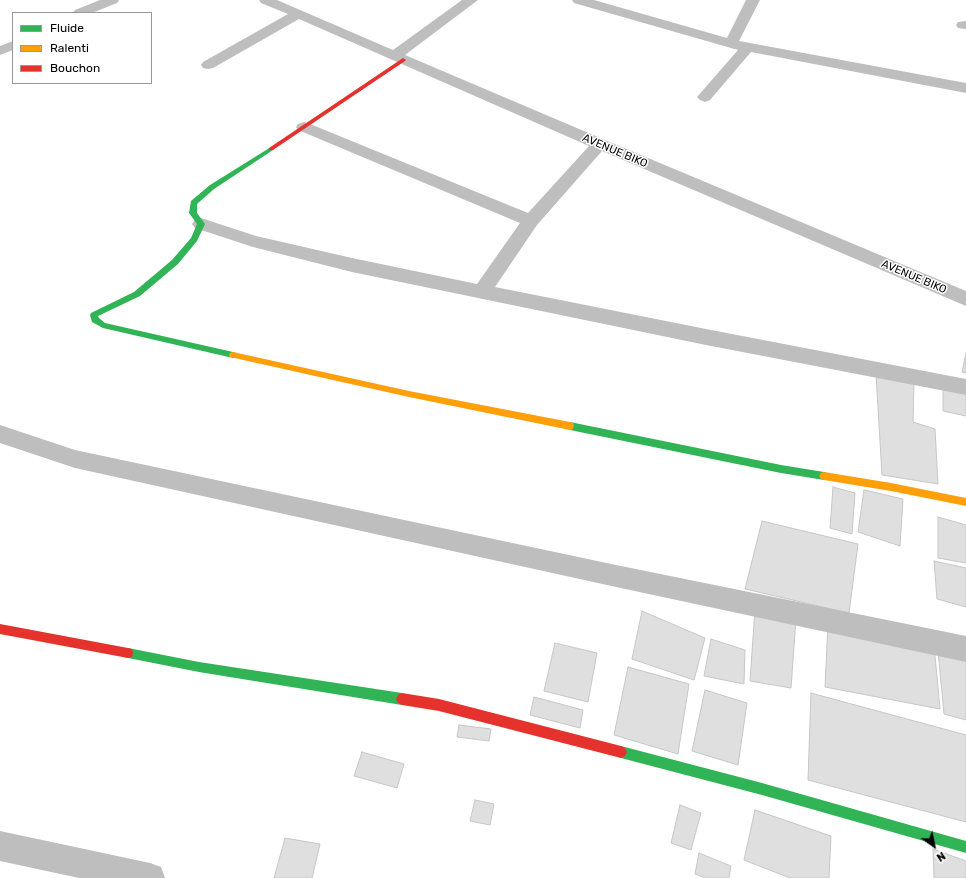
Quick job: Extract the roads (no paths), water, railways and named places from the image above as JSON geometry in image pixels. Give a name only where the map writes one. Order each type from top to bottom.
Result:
[{"type":"street","points":[[82,12],[112,0]]},
{"type":"street","name":"AVENUE BIKO","points":[[266,0],[599,144],[966,299]]},
{"type":"street","points":[[471,0],[399,58],[304,127],[212,187],[194,203],[193,213],[201,224],[253,241],[352,265],[966,388]]},
{"type":"street","points":[[581,0],[731,44],[966,88]]},
{"type":"street","points":[[731,44],[753,0]]},
{"type":"street","points":[[208,65],[298,14]]},
{"type":"street","points":[[0,51],[12,45]]},
{"type":"street","points":[[705,97],[748,47]]},
{"type":"street","points":[[304,127],[531,221]]},
{"type":"street","points":[[482,291],[531,221],[599,144]]},
{"type":"street","points":[[201,224],[194,239],[175,262],[137,294],[94,315],[95,320],[103,325],[114,328],[409,394],[781,469],[892,487],[966,502]]},
{"type":"street","points":[[0,434],[76,459],[616,576],[966,649]]},
{"type":"street","points":[[0,629],[199,667],[439,705],[762,789],[966,847]]},
{"type":"street","points":[[0,846],[150,878]]}]
